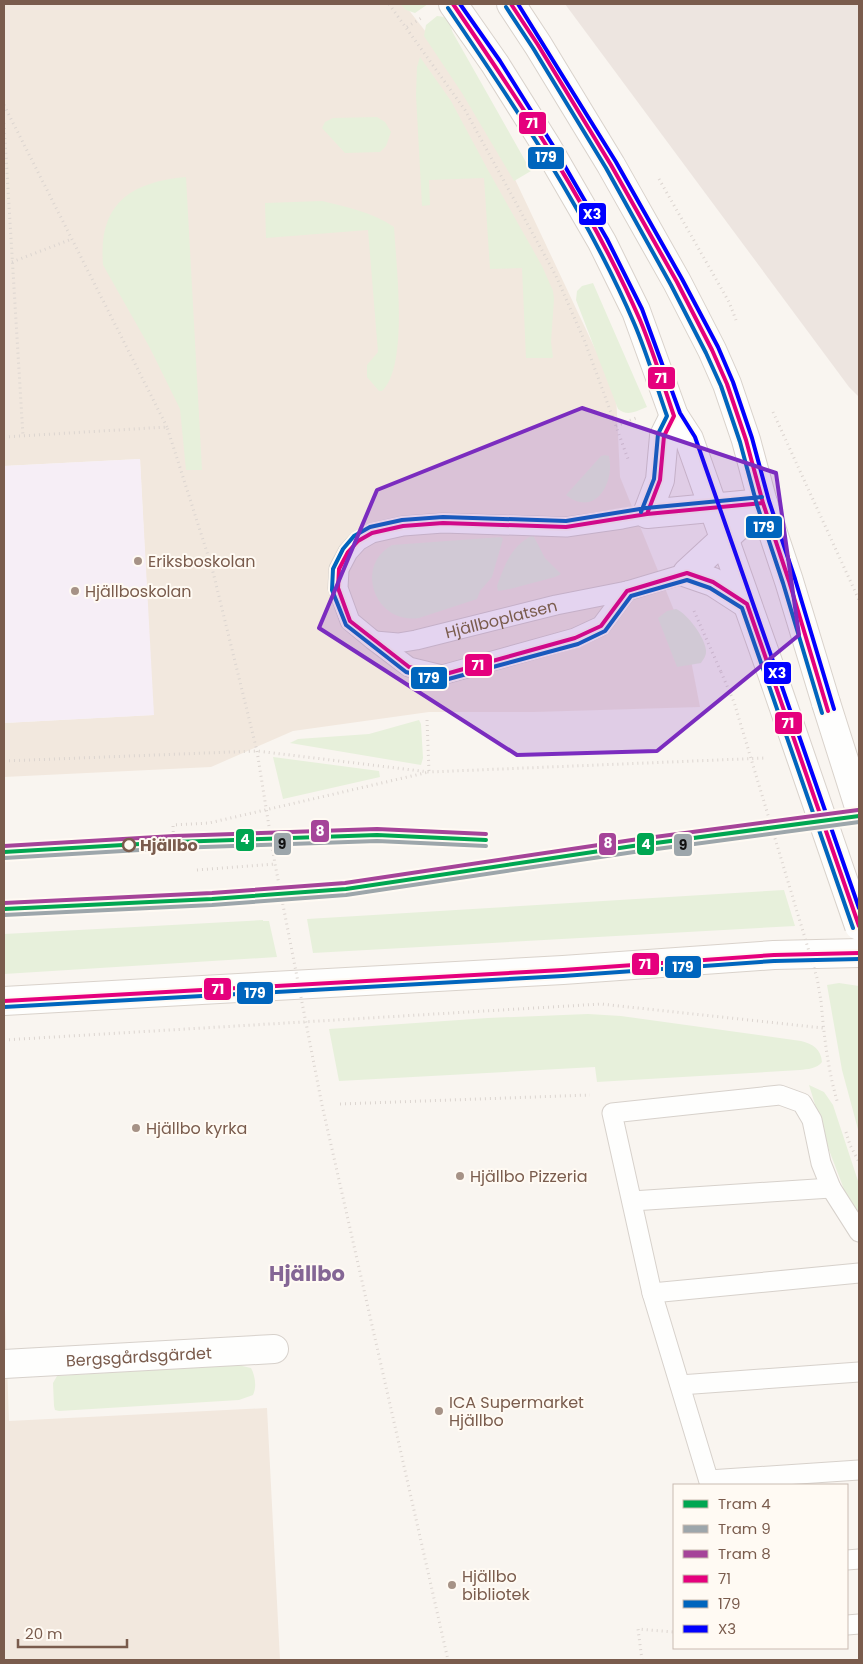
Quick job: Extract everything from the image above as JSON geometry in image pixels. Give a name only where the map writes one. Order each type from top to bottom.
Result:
[{"type":"main road","points":[[453,4],[495,64],[547,147],[602,242],[636,311],[674,416],[689,439],[859,926]]},
{"type":"main road","points":[[511,4],[538,44],[611,166],[676,282],[712,350],[727,384],[859,806]]},
{"type":"main road","points":[[674,416],[664,436],[660,480],[647,514],[763,503]]},
{"type":"main road","name":"Hjällboplatsen","points":[[679,576],[724,540],[763,503]]},
{"type":"main road","points":[[679,576],[713,582],[747,604]]},
{"type":"main road","points":[[4,1000],[554,970],[774,955],[859,953]]},
{"type":"main road","name":"Bergsgårdsgärdet","points":[[4,1364],[274,1349]]},
{"type":"lane","points":[[627,591],[601,626],[575,638],[442,675],[409,667],[350,621],[338,588],[340,569],[348,552],[358,541],[372,533],[402,526],[443,523],[566,527],[622,520],[647,514]]},
{"type":"lane","name":"Hjällboplatsen","points":[[374,640],[398,643],[416,640],[556,604],[627,591],[679,576]]},
{"type":"lane","points":[[859,1232],[831,1188],[821,1163],[812,1120],[802,1103],[780,1096],[612,1113],[652,1294],[709,1483],[859,1470]]},
{"type":"lane","points":[[632,1201],[831,1188]]},
{"type":"lane","points":[[652,1294],[859,1273]]},
{"type":"lane","points":[[680,1385],[859,1372]]},
{"type":"path","points":[[389,4],[465,110],[556,276],[585,342],[628,461]]},
{"type":"path","points":[[4,105],[167,428],[212,568],[257,751],[275,864],[322,1105],[448,1660]]},
{"type":"path","points":[[4,123],[23,436]]},
{"type":"path","points":[[12,262],[72,239]]},
{"type":"path","points":[[4,437],[167,428]]},
{"type":"path","points":[[679,576],[680,602],[695,611],[734,702],[765,803],[817,978],[833,1086],[840,1111]]},
{"type":"path","points":[[427,719],[429,772]]},
{"type":"path","points":[[4,761],[257,751],[429,772],[773,758]]},
{"type":"path","points":[[174,852],[173,825],[209,823],[429,772]]},
{"type":"path","points":[[197,870],[275,864]]},
{"type":"path","points":[[4,1040],[601,1004],[823,1028]]},
{"type":"path","points":[[340,1104],[596,1094]]},
{"type":"path","points":[[845,1128],[850,1145],[859,1162]]},
{"type":"path","points":[[642,1660],[638,1630],[673,1632]]},
{"type":"highlighted area","points":[[582,408],[776,473],[799,635],[657,751],[517,755],[319,628],[377,490]]},
{"type":"shaded area","points":[[4,4],[404,4],[466,83],[512,173],[616,393],[620,477],[688,645],[700,707],[534,712],[429,712],[293,731],[211,767],[4,777],[4,723],[153,715],[140,459],[4,466]]},
{"type":"shaded area","points":[[565,4],[859,4],[859,397],[849,387]]},
{"type":"shaded area","name":"Hjällboskolan","points":[[140,459],[154,715],[4,723],[4,466]]},
{"type":"shaded area","points":[[4,1282],[9,1421],[267,1408],[280,1660],[4,1660]]},
{"type":"green space","points":[[400,4],[428,4],[415,13],[406,10]]},
{"type":"green space","points":[[437,16],[447,19],[453,33],[531,171],[514,181],[462,93],[424,36],[426,25]]},
{"type":"green space","points":[[420,57],[451,101],[542,266],[553,291],[552,358],[526,358],[522,268],[490,269],[484,178],[429,180],[430,205],[422,206],[416,95],[417,67]]},
{"type":"green space","points":[[377,117],[385,122],[391,132],[386,146],[380,152],[345,153],[322,128],[325,122],[333,118]]},
{"type":"green space","points":[[186,177],[202,470],[186,470],[180,409],[150,348],[103,265],[103,244],[106,227],[112,212],[121,200],[133,191],[148,184]]},
{"type":"green space","points":[[322,201],[368,214],[394,227],[399,314],[398,338],[396,360],[390,378],[382,391],[379,391],[367,377],[367,365],[378,352],[368,230],[266,238],[265,203]]},
{"type":"green space","points":[[593,283],[647,407],[636,412],[625,413],[618,409],[576,300],[577,291],[582,286]]},
{"type":"green space","points":[[601,456],[609,456],[609,477],[601,494],[594,500],[586,502],[576,501],[566,495]]},
{"type":"green space","points":[[533,535],[545,558],[561,574],[498,591],[497,586],[510,556],[525,539]]},
{"type":"green space","points":[[501,537],[503,539],[492,577],[480,591],[477,599],[419,618],[404,618],[391,613],[381,604],[375,592],[372,580],[374,567],[380,555],[392,545]]},
{"type":"green space","points":[[676,609],[691,621],[700,634],[706,653],[701,663],[677,667],[658,618],[667,611]]},
{"type":"green space","points":[[419,720],[421,724],[423,758],[421,765],[290,743],[298,739],[369,734]]},
{"type":"green space","points":[[273,757],[379,771],[380,777],[283,799]]},
{"type":"green space","points":[[784,890],[795,926],[313,953],[307,919]]},
{"type":"green space","points":[[269,921],[277,957],[4,974],[4,934]]},
{"type":"green space","points":[[839,983],[859,986],[859,1133],[842,1070],[827,985]]},
{"type":"green space","points":[[588,1014],[621,1016],[801,1041],[818,1050],[822,1062],[815,1067],[800,1070],[597,1082],[595,1067],[339,1081],[329,1029],[488,1018]]},
{"type":"green space","points":[[809,1085],[824,1092],[833,1105],[859,1184],[859,1217],[845,1192],[829,1150]]},
{"type":"green space","points":[[238,1365],[251,1368],[255,1385],[253,1395],[239,1400],[59,1411],[55,1410],[54,1406],[53,1383],[57,1376]]},
{"type":"tram line","name":"8","points":[[4,903],[212,893],[345,883],[632,840],[858,810]]},
{"type":"tram line","name":"4","points":[[4,909],[212,899],[346,889],[633,846],[859,816]]},
{"type":"tram line","name":"9","points":[[4,915],[212,905],[346,895],[634,852],[859,822]]},
{"type":"tram line","name":"8","points":[[4,846],[174,836],[377,829],[486,834]]},
{"type":"tram line","name":"4","points":[[4,852],[174,842],[377,835],[486,840]]},
{"type":"tram line","name":"9","points":[[4,858],[174,848],[377,841],[486,846]]},
{"type":"transit line","name":"71","points":[[453,4],[530,119],[577,197],[621,278],[645,332],[674,416],[664,436],[660,480],[647,514]]},
{"type":"transit line","name":"X3","points":[[460,4],[500,61],[552,144],[607,239],[642,309],[680,413],[695,437],[859,908]]},
{"type":"transit line","name":"71","points":[[511,4],[611,165],[677,282],[712,350],[727,384],[746,440],[763,503],[789,581],[828,711]]},
{"type":"transit line","name":"X3","points":[[518,4],[616,162],[718,347],[733,382],[752,438],[769,501],[795,579],[834,709]]},
{"type":"transit line","name":"179","points":[[506,7],[606,168],[671,285],[721,386],[740,442],[757,505],[783,583],[822,713]]},
{"type":"transit line","name":"179","points":[[448,8],[524,122],[572,200],[615,281],[639,334],[667,416],[658,434],[654,479],[641,512]]},
{"type":"transit line","name":"179","points":[[762,497],[646,508],[566,521],[443,517],[402,520],[370,527],[354,536],[343,549],[333,569],[332,590],[346,625],[406,672],[441,681],[578,644],[605,631],[631,596],[687,580],[710,588],[742,608],[853,928]]},
{"type":"transit line","name":"71","points":[[763,503],[647,514],[566,527],[443,523],[403,526],[372,533],[358,541],[348,552],[339,569],[338,588],[350,621],[409,667],[442,675],[575,638],[601,626],[627,591],[687,573],[713,582],[747,604],[859,926]]},
{"type":"transit line","name":"71","points":[[4,1001],[563,970],[774,955],[859,953]]},
{"type":"transit line","name":"179","points":[[4,1007],[563,976],[774,961],[859,959]]},
{"type":"place","name":"Eriksboskolan","points":[[138,561]]},
{"type":"place","name":"Hjällboskolan","points":[[75,591]]},
{"type":"place","name":"Hjällbo","points":[[129,845]]},
{"type":"place","name":"Hjällbo kyrka","points":[[136,1128]]},
{"type":"place","name":"Hjällbo Pizzeria","points":[[460,1176]]},
{"type":"place","name":"ICA Supermarket Hjällbo","points":[[439,1411]]},
{"type":"place","name":"Hjällbo bibliotek","points":[[452,1585]]},
{"type":"district","name":"Hjällbo","points":[[307,1273]]}]
